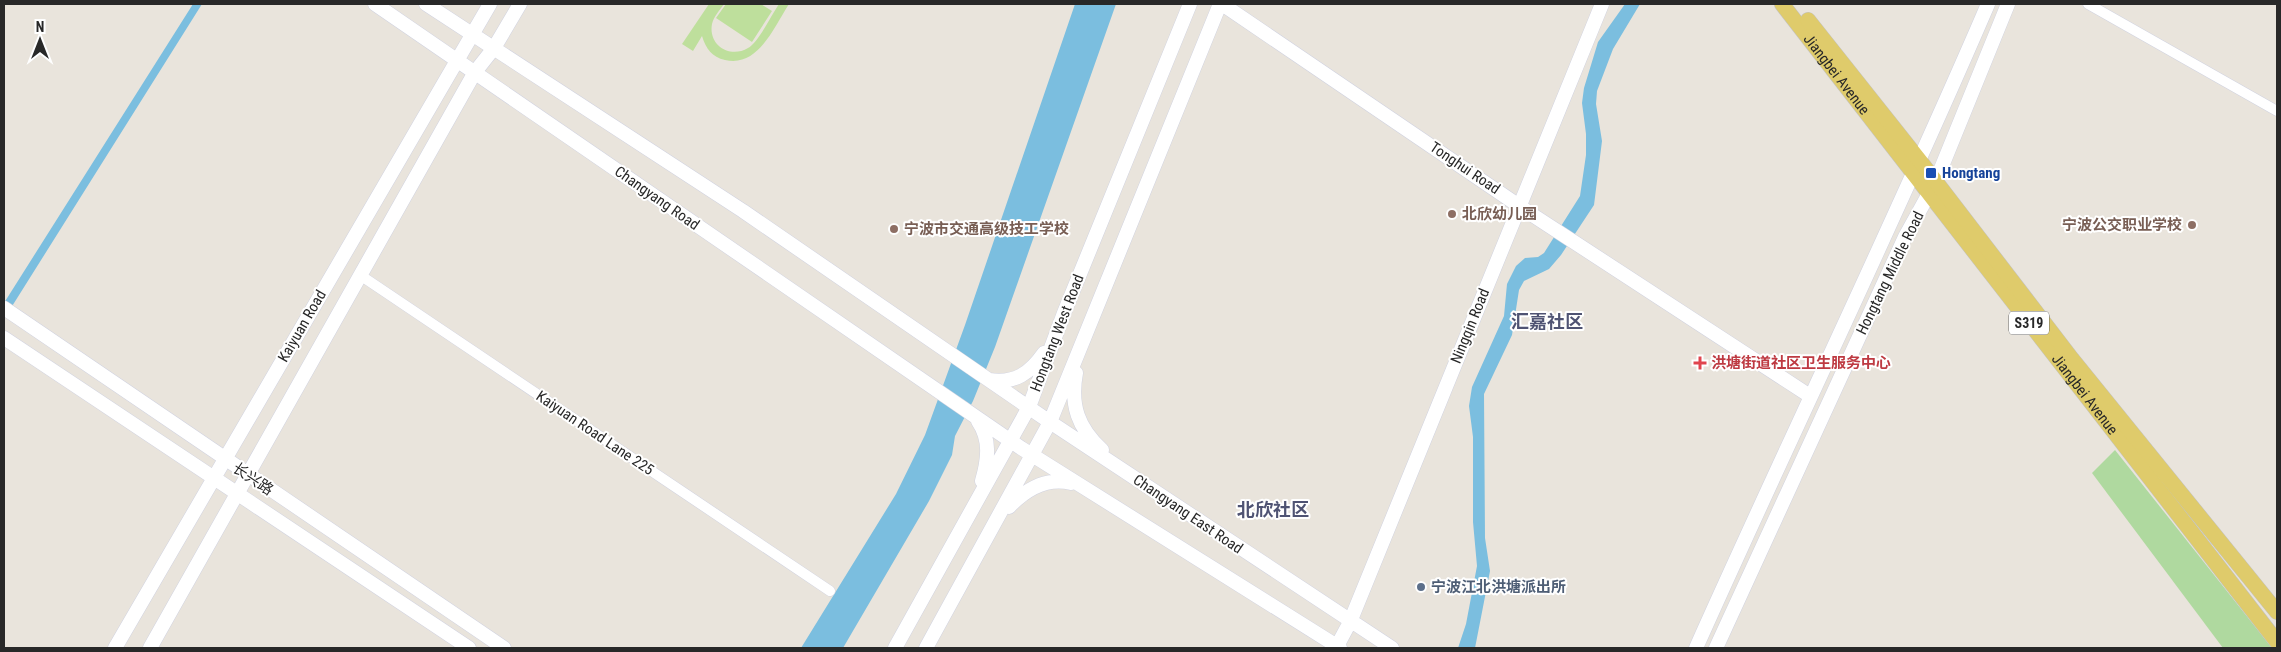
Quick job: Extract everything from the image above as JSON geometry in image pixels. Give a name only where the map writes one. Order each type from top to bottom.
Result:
[{"type":"main road","name":"Changyang Road","points":[[375,4],[972,415]]},
{"type":"main road","points":[[426,4],[494,48]]},
{"type":"main road","name":"Kaiyuan Road","points":[[115,648],[490,4]]},
{"type":"main road","name":"Kaiyuan Road","points":[[150,648],[475,72],[494,48],[520,4]]},
{"type":"main road","name":"Hongtang West Road","points":[[895,648],[1028,407],[1058,328],[1190,4]]},
{"type":"main road","name":"Hongtang West Road","points":[[926,648],[1050,422],[1221,4]]},
{"type":"main road","name":"Tonghui Road","points":[[1221,4],[1661,300],[1810,396]]},
{"type":"main road","name":"Ningqin Road","points":[[1338,648],[1602,4]]},
{"type":"main road","name":"Jiangbei Avenue","points":[[1782,4],[1917,168]]},
{"type":"main road","name":"Jiangbei Avenue","points":[[1795,4],[1932,188],[2277,642]]},
{"type":"main road","name":"Hongtang Middle Road","points":[[1696,648],[1810,396],[1917,168],[1988,4]]},
{"type":"main road","name":"Hongtang Middle Road","points":[[1716,648],[1904,236],[1932,188],[2008,4]]},
{"type":"main road","name":"Changyang East Road","points":[[494,48],[743,211],[1050,422],[1392,648]]},
{"type":"main road","name":"Jiangbei Avenue","points":[[1932,188],[2277,612]]},
{"type":"main road","name":"长兴路","points":[[4,308],[504,648]]},
{"type":"main road","points":[[987,379],[1011,380],[1029,372],[1058,328]]},
{"type":"main road","name":"长兴路","points":[[4,338],[468,648]]},
{"type":"main road","points":[[1084,340],[1073,390],[1078,420],[1095,444],[1134,478]]},
{"type":"main road","points":[[972,415],[984,430],[988,450],[974,506]]},
{"type":"main road","name":"Changyang East Road","points":[[972,415],[1033,456],[1338,648]]},
{"type":"main road","points":[[998,518],[1029,489],[1056,481],[1078,484]]},
{"type":"street","points":[[2088,4],[2277,111]]},
{"type":"street","name":"Kaiyuan Road Lane 225","points":[[360,275],[830,590]]},
{"type":"green space","points":[[709,4],[724,4],[712,24],[713,38],[722,48],[734,52],[741,51],[752,45],[779,4],[789,4],[764,44],[747,58],[737,61],[720,59],[713,55],[705,45],[702,36],[693,51],[682,44]]},
{"type":"green space","points":[[726,4],[761,4],[772,11],[752,42],[716,18]]},
{"type":"green space","points":[[2115,450],[2272,648],[2223,648],[2092,473]]},
{"type":"water","points":[[193,4],[202,4],[4,319],[4,303]]},
{"type":"water","points":[[1075,4],[1116,4],[995,347],[973,401],[955,436],[952,455],[929,501],[843,648],[801,648],[896,494],[925,435],[965,325]]},
{"type":"water","points":[[1625,4],[1640,4],[1613,49],[1597,91],[1596,104],[1602,141],[1594,205],[1561,255],[1549,269],[1524,281],[1519,290],[1512,335],[1484,394],[1485,538],[1490,571],[1475,648],[1458,648],[1466,624],[1477,566],[1473,522],[1473,437],[1469,406],[1472,387],[1504,316],[1507,284],[1516,266],[1525,258],[1538,257],[1544,253],[1580,196],[1586,155],[1586,134],[1582,103],[1584,88],[1598,42]]},
{"type":"place","name":"Hongtang","points":[[1931,173]]},
{"type":"place","name":"北欣幼儿园","points":[[1452,214]]},
{"type":"place","name":"宁波公交职业学校","points":[[2192,225]]},
{"type":"place","name":"宁波市交通高级技工学校","points":[[894,229]]},
{"type":"place","name":"洪塘街道社区卫生服务中心","points":[[1700,363]]},
{"type":"place","name":"宁波江北洪塘派出所","points":[[1421,587]]},
{"type":"district","name":"汇嘉社区","points":[[1547,322]]},
{"type":"district","name":"北欣社区","points":[[1273,510]]}]
